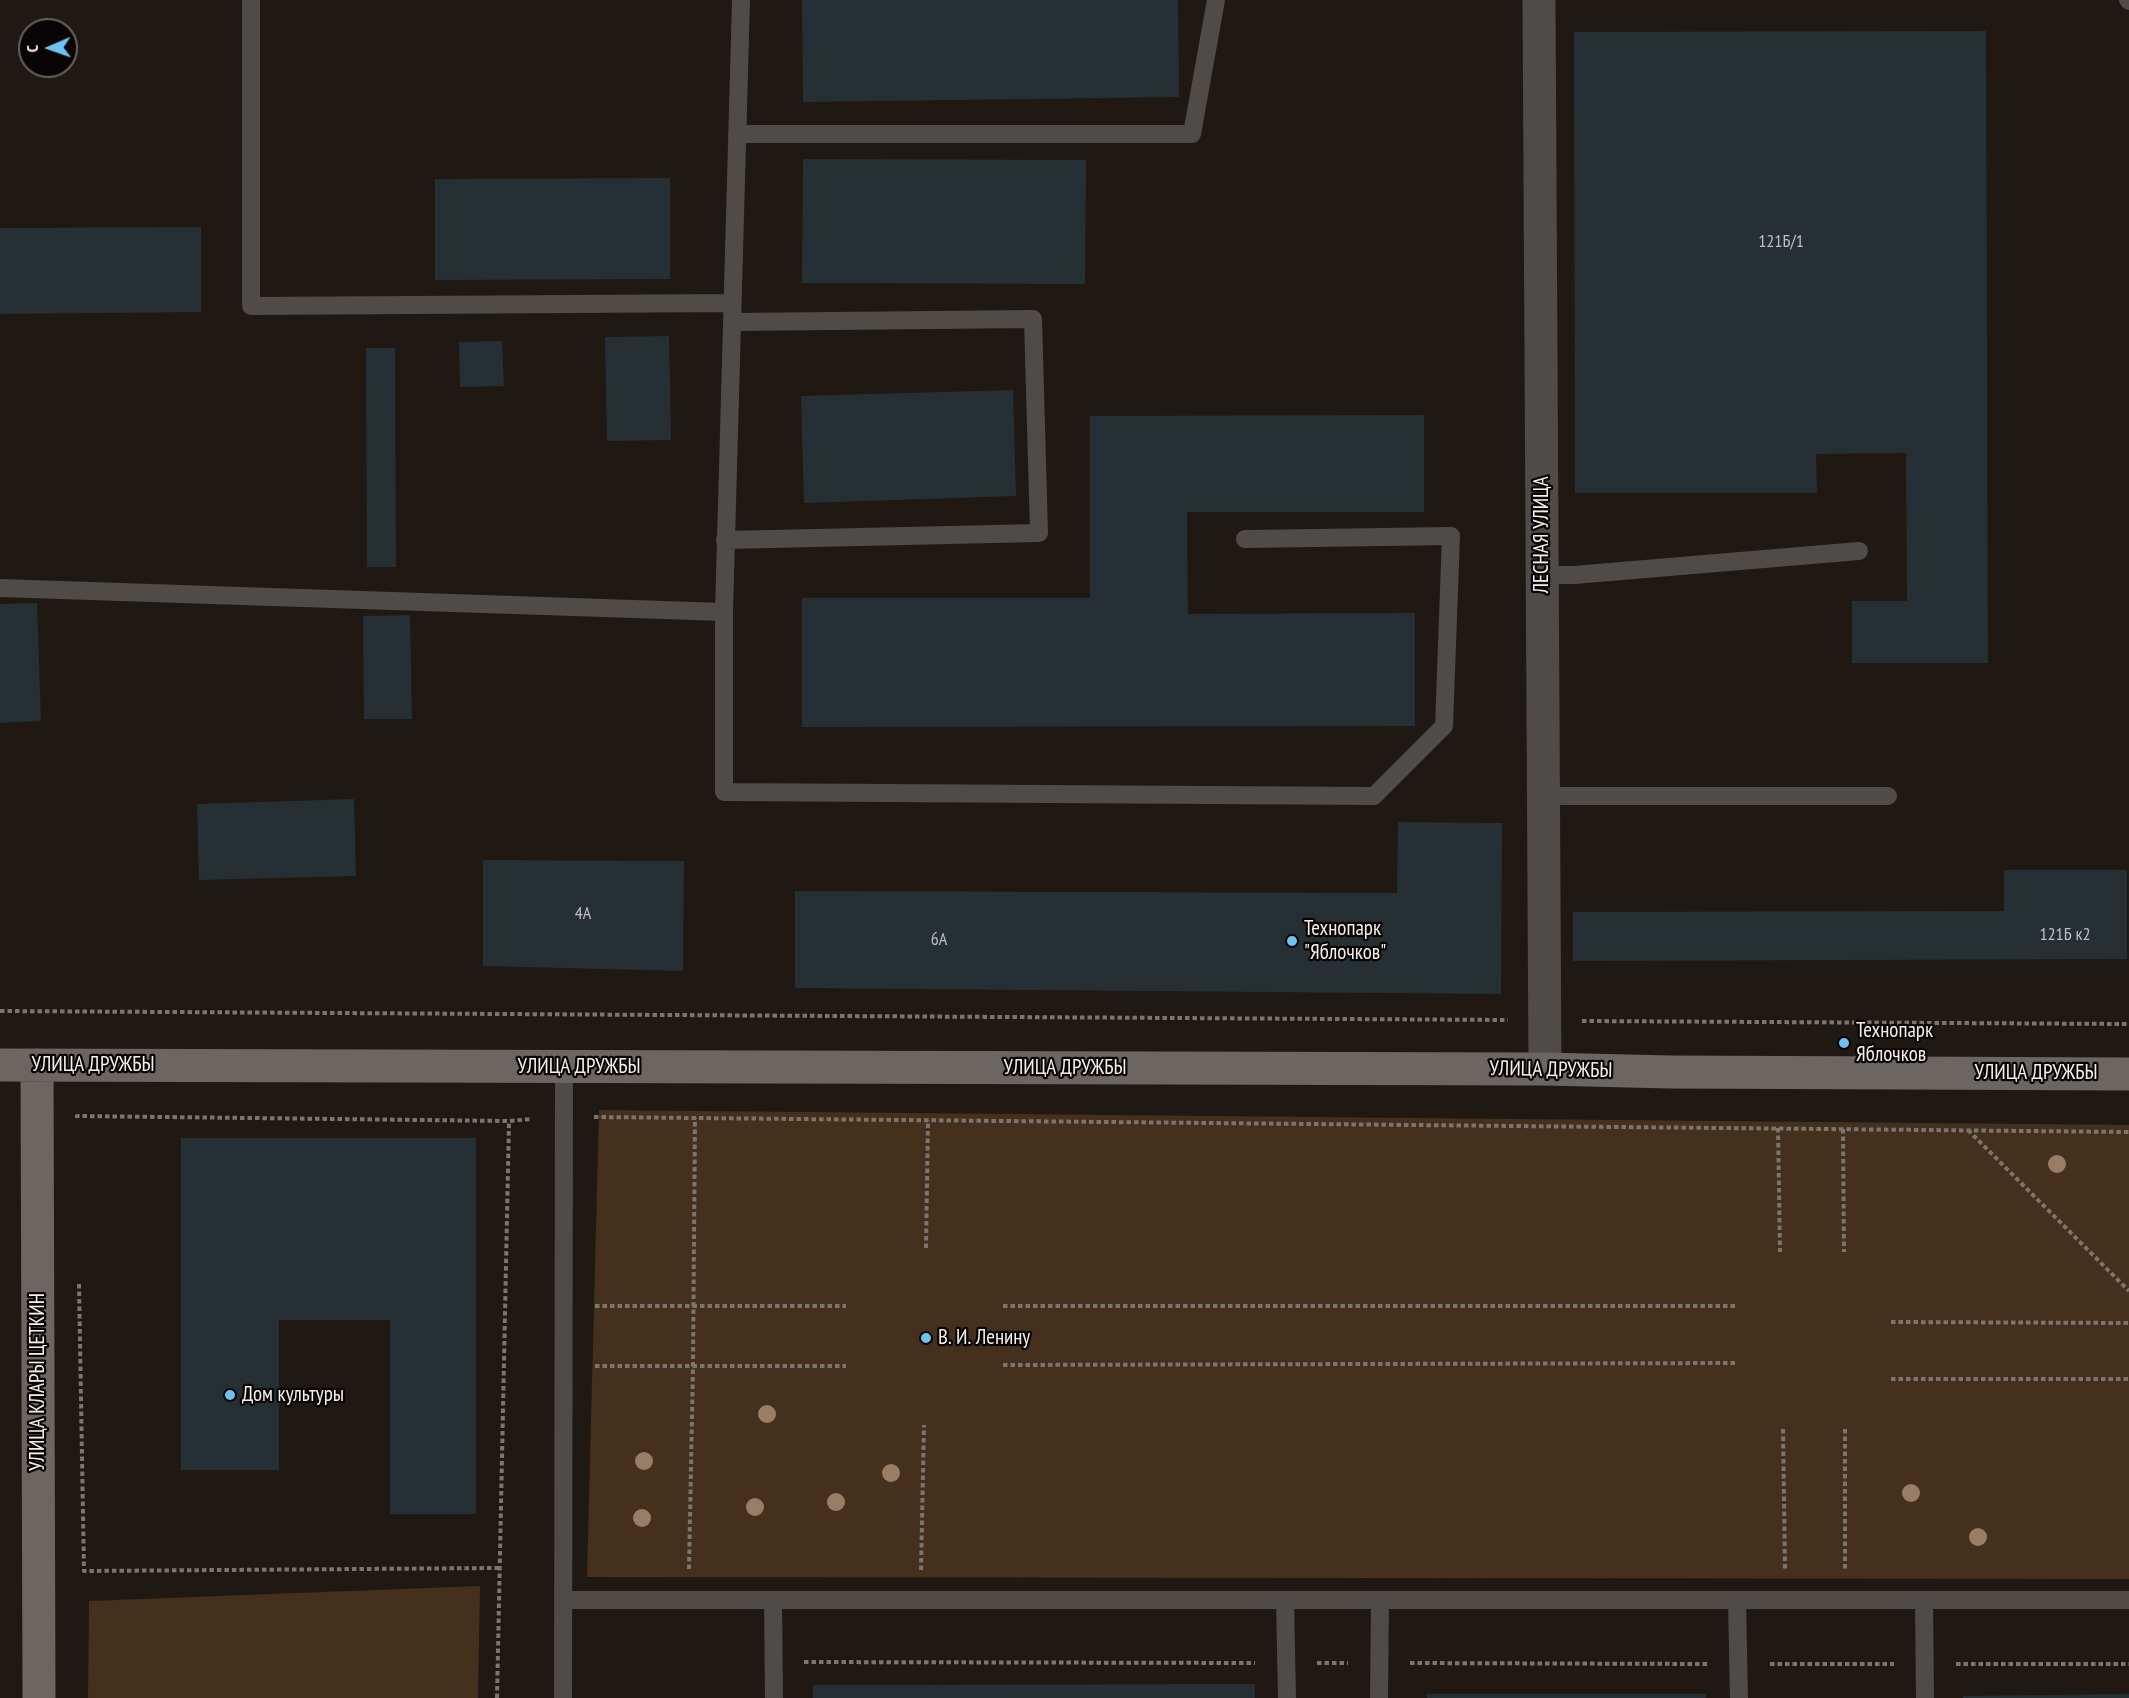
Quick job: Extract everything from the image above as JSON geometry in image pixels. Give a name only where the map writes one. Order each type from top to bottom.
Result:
[{"type":"main road","name":"УЛИЦА ДРУЖБЫ","points":[[0,1065],[1545,1069],[1670,1072],[2129,1074]]},
{"type":"main road","name":"УЛИЦА КЛАРЫ ЦЕТКИН","points":[[37,1065],[39,1698]]},
{"type":"street","name":"ЛЕСНАЯ УЛИЦА","points":[[1539,0],[1545,1069]]},
{"type":"lane","points":[[250,0],[251,306],[1034,319],[1039,533],[725,540]]},
{"type":"lane","points":[[741,0],[725,540],[724,792],[1374,796],[1444,726],[1451,536],[1245,539]]},
{"type":"lane","points":[[737,134],[1192,134],[1216,0]]},
{"type":"lane","points":[[1542,575],[1574,575],[1859,551]]},
{"type":"lane","points":[[0,588],[724,612]]},
{"type":"lane","points":[[1543,796],[1888,795]]},
{"type":"lane","points":[[562,1698],[564,1067]]},
{"type":"lane","points":[[563,1600],[2129,1600]]},
{"type":"lane","points":[[773,1600],[774,1698]]},
{"type":"lane","points":[[1285,1600],[1287,1698]]},
{"type":"lane","points":[[1379,1698],[1380,1600]]},
{"type":"lane","points":[[1737,1600],[1739,1698]]},
{"type":"lane","points":[[1924,1600],[1926,1698]]},
{"type":"path","points":[[0,1011],[2129,1024]]},
{"type":"path","points":[[77,1128],[77,1116],[509,1121],[564,1117],[2129,1132]]},
{"type":"path","points":[[688,1600],[695,1119]]},
{"type":"path","points":[[926,1248],[928,1120]]},
{"type":"path","points":[[497,1698],[509,1121]]},
{"type":"path","points":[[1778,1128],[1780,1252]]},
{"type":"path","points":[[1844,1129],[1844,1252]]},
{"type":"path","points":[[1968,1130],[2129,1291]]},
{"type":"path","points":[[79,1284],[84,1571],[500,1568]]},
{"type":"path","points":[[564,1306],[846,1306]]},
{"type":"path","points":[[1003,1306],[1735,1306]]},
{"type":"path","points":[[1891,1322],[2129,1323]]},
{"type":"path","points":[[1003,1365],[1734,1363]]},
{"type":"path","points":[[563,1366],[846,1366]]},
{"type":"path","points":[[1891,1379],[2129,1379]]},
{"type":"path","points":[[921,1600],[924,1425]]},
{"type":"path","points":[[1783,1429],[1785,1600]]},
{"type":"path","points":[[1845,1429],[1845,1600]]},
{"type":"path","points":[[774,1662],[2129,1664]]},
{"type":"shaded area","points":[[599,1110],[2129,1125],[2129,1579],[587,1577]]},
{"type":"shaded area","points":[[480,1586],[478,1698],[88,1698],[89,1601]]},
{"type":"building","points":[[802,0],[1178,0],[1179,97],[803,102]]},
{"type":"building","points":[[1986,31],[1988,663],[1852,663],[1852,601],[1907,601],[1906,453],[1816,454],[1817,493],[1575,493],[1574,32]]},
{"type":"building","points":[[803,159],[1086,160],[1085,284],[802,283]]},
{"type":"building","points":[[670,178],[670,279],[435,280],[435,179]]},
{"type":"building","points":[[201,227],[201,312],[0,314],[0,228]]},
{"type":"building","points":[[669,336],[671,440],[607,441],[605,337]]},
{"type":"building","points":[[502,341],[504,386],[460,387],[459,342]]},
{"type":"building","points":[[366,348],[395,348],[396,567],[367,567]]},
{"type":"building","points":[[1013,390],[1016,496],[804,503],[801,396]]},
{"type":"building","points":[[1424,415],[1424,512],[1187,512],[1188,614],[1415,613],[1415,726],[802,727],[802,598],[1090,598],[1090,416]]},
{"type":"building","points":[[37,603],[41,721],[0,723],[0,604]]},
{"type":"building","points":[[410,615],[412,719],[364,719],[363,616]]},
{"type":"building","points":[[354,799],[356,876],[199,880],[197,804]]},
{"type":"building","name":"Технопарк \"Яблочков\"","points":[[1398,822],[1502,823],[1501,994],[795,988],[795,891],[1397,893]]},
{"type":"building","points":[[483,860],[684,861],[683,971],[483,966]]},
{"type":"building","points":[[2004,870],[2127,870],[2127,959],[1573,961],[1573,912],[2004,911]]},
{"type":"building","name":"Дом культуры","points":[[181,1138],[476,1138],[476,1514],[390,1514],[390,1320],[279,1320],[279,1470],[181,1470]]},
{"type":"building","points":[[1255,1684],[1255,1698],[813,1698],[813,1685]]},
{"type":"building","points":[[1427,1694],[1706,1694],[1706,1698],[1427,1698]]},
{"type":"building","points":[[2129,1694],[2129,1698],[1963,1698],[1963,1696]]},
{"type":"place","name":"Технопарк \"Яблочков\"","points":[[1292,941]]},
{"type":"place","name":"Технопарк Яблочков","points":[[1844,1043]]},
{"type":"place","name":"В. И. Ленину","points":[[926,1338]]},
{"type":"place","name":"Дом культуры","points":[[230,1395]]}]
